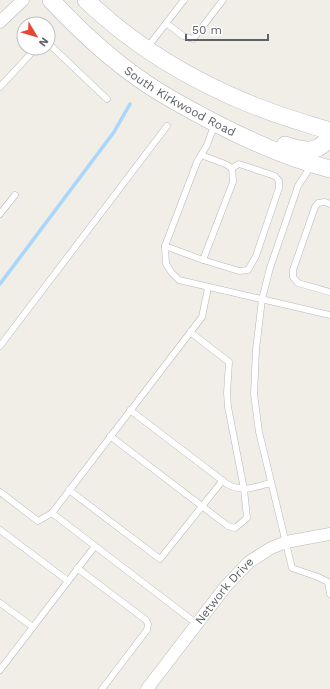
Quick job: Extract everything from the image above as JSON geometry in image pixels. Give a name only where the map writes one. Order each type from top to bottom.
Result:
[{"type":"main road","name":"South Kirkwood Road","points":[[51,0],[71,22],[100,47],[143,82],[174,102],[257,143],[312,165],[330,169]]},
{"type":"main road","name":"South Kirkwood Road","points":[[86,0],[128,36],[190,77],[256,107],[330,131]]},
{"type":"main road","points":[[257,143],[269,139],[298,150],[307,151],[320,147],[326,143],[330,136]]},
{"type":"main road","points":[[312,165],[320,156],[330,151]]},
{"type":"street","points":[[0,22],[23,0]]},
{"type":"street","name":"Network Drive","points":[[147,689],[226,586],[249,562],[271,548],[286,542],[330,534]]},
{"type":"lane","points":[[146,49],[184,0]]},
{"type":"lane","points":[[166,23],[183,36],[193,39],[223,0]]},
{"type":"lane","points":[[56,51],[107,99]]},
{"type":"lane","points":[[0,87],[29,56]]},
{"type":"lane","points":[[215,123],[207,145],[197,162],[165,246],[166,264],[179,280],[208,288],[330,315]]},
{"type":"lane","points":[[0,346],[167,126]]},
{"type":"lane","points":[[201,155],[232,168]]},
{"type":"lane","points":[[165,246],[239,271],[248,270],[256,256],[279,188],[279,181],[275,176],[239,164],[232,168]]},
{"type":"lane","points":[[312,165],[298,186],[270,268],[262,299],[256,350],[254,394],[259,432],[292,568],[318,576],[329,583],[330,594]]},
{"type":"lane","points":[[203,260],[233,182],[232,168]]},
{"type":"lane","points":[[0,214],[15,195]]},
{"type":"lane","points":[[330,204],[324,202],[318,203],[315,207],[293,270],[293,277],[298,283],[330,292]]},
{"type":"lane","points":[[0,492],[38,521],[52,513],[202,316],[208,288]]},
{"type":"lane","points":[[110,436],[228,526],[235,528],[247,518],[244,489],[228,407],[227,393],[229,362],[190,332]]},
{"type":"lane","points":[[130,410],[223,480],[236,488],[244,489],[271,483]]},
{"type":"lane","points":[[69,490],[160,558],[223,480]]},
{"type":"lane","points":[[52,513],[197,624]]},
{"type":"lane","points":[[0,530],[68,581]]},
{"type":"lane","points":[[0,670],[95,546]]},
{"type":"lane","points":[[77,568],[146,620],[148,624],[147,630],[102,689]]},
{"type":"lane","points":[[0,603],[33,627]]},
{"type":"waterway","points":[[0,284],[114,132],[130,104]]}]
